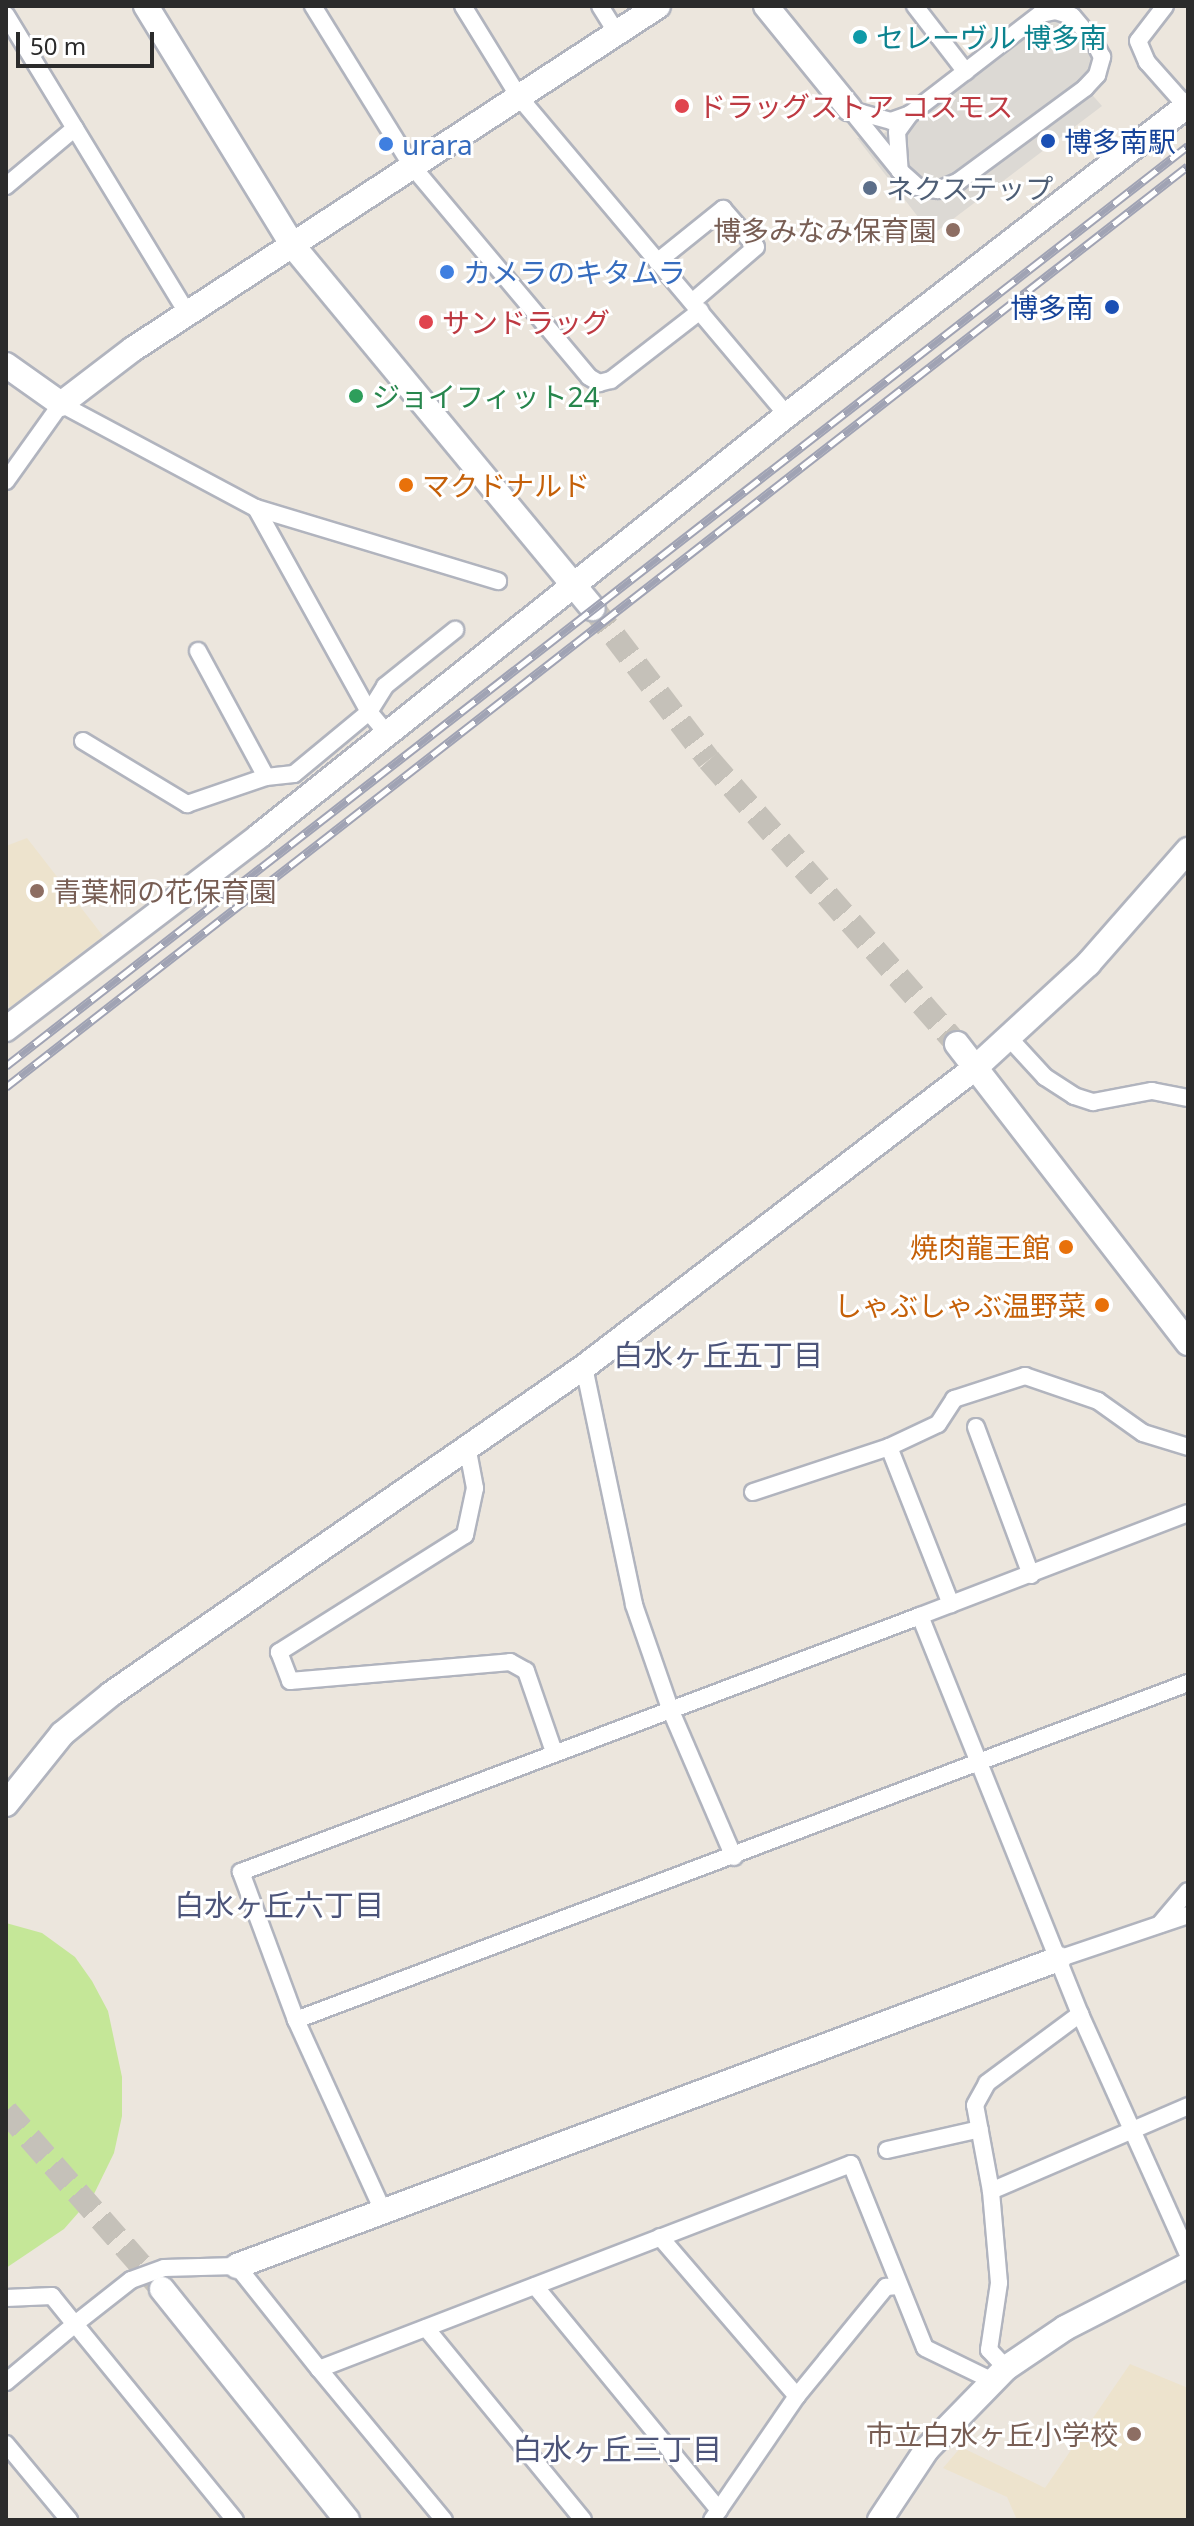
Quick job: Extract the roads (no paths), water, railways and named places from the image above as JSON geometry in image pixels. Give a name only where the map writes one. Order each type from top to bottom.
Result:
[{"type":"street","points":[[146,6],[293,246],[593,608]]},
{"type":"street","points":[[313,6],[412,166],[599,383],[611,380],[696,306],[756,247],[723,209],[657,262]]},
{"type":"street","points":[[463,6],[519,97],[787,415]]},
{"type":"street","points":[[600,6],[617,33]]},
{"type":"street","points":[[6,481],[61,404],[187,313],[658,6]]},
{"type":"street","points":[[766,6],[900,171],[918,187],[938,190],[959,181],[1085,88],[1097,75],[1102,57],[1072,16],[1056,11],[1040,14],[910,114],[897,132],[900,171]]},
{"type":"street","points":[[915,6],[966,72]]},
{"type":"street","points":[[6,1029],[259,836],[787,415],[1187,106],[1147,62],[1138,41],[1165,6]]},
{"type":"street","points":[[6,15],[187,313]]},
{"type":"street","points":[[849,108],[881,120],[910,114]]},
{"type":"street","points":[[6,186],[75,128]]},
{"type":"street","points":[[6,365],[61,404],[256,508],[498,581]]},
{"type":"street","points":[[256,508],[369,712],[386,732]]},
{"type":"street","points":[[83,741],[187,804],[266,777],[294,774],[369,712],[385,686],[455,630]]},
{"type":"street","points":[[198,651],[266,777]]},
{"type":"street","points":[[6,1804],[62,1734],[111,1694],[584,1367],[975,1068],[1088,964],[1188,850]]},
{"type":"street","points":[[1010,1039],[1045,1077],[1074,1096],[1093,1102],[1152,1091],[1188,1098]]},
{"type":"street","points":[[957,1044],[1188,1343]]},
{"type":"street","points":[[584,1367],[631,1590],[671,1711],[734,1857]]},
{"type":"street","points":[[753,1492],[889,1447],[938,1424],[954,1399],[1025,1376],[1098,1401],[1143,1433],[1188,1447]]},
{"type":"street","points":[[976,1427],[1031,1575]]},
{"type":"street","points":[[467,1446],[475,1488],[465,1535],[279,1652],[290,1681],[510,1662],[526,1671],[554,1752]]},
{"type":"street","points":[[889,1447],[951,1604]]},
{"type":"street","points":[[384,2213],[296,2020],[241,1872],[1188,1513]]},
{"type":"street","points":[[920,1616],[1080,2014],[1188,2254]]},
{"type":"street","points":[[296,2020],[979,1765],[1188,1683]]},
{"type":"street","points":[[1159,1926],[1188,1891]]},
{"type":"street","points":[[6,2382],[131,2280],[164,2268],[237,2266],[1058,1959],[1188,1915]]},
{"type":"street","points":[[998,2374],[989,2350],[999,2283],[991,2191],[975,2105],[987,2083],[1080,2014]]},
{"type":"street","points":[[991,2191],[1188,2106]]},
{"type":"street","points":[[887,2150],[980,2129]]},
{"type":"street","points":[[319,2369],[851,2164],[925,2348],[998,2374]]},
{"type":"street","points":[[660,2237],[797,2396]]},
{"type":"street","points":[[880,2520],[927,2449],[998,2374],[1078,2320],[1188,2265]]},
{"type":"street","points":[[237,2266],[444,2520]]},
{"type":"street","points":[[535,2286],[716,2515],[797,2396],[886,2287],[898,2286]]},
{"type":"street","points":[[162,2289],[347,2520]]},
{"type":"street","points":[[6,2298],[52,2296],[235,2520]]},
{"type":"street","points":[[426,2328],[583,2520]]},
{"type":"street","points":[[6,2444],[69,2520]]},
{"type":"tunnel","points":[[593,608],[709,760],[957,1044]]},
{"type":"tunnel","points":[[6,2111],[162,2289]]},
{"type":"railway","points":[[6,1066],[1188,146]]},
{"type":"railway","points":[[6,1087],[1188,166]]},
{"type":"place","name":"セレーヴル 博多南","points":[[860,37]]},
{"type":"place","name":"ドラッグストア コスモス","points":[[682,106]]},
{"type":"place","name":"博多南駅","points":[[1048,141]]},
{"type":"place","name":"urara","points":[[386,144]]},
{"type":"place","name":"ネクステップ","points":[[870,188]]},
{"type":"place","name":"博多みなみ保育園","points":[[953,230]]},
{"type":"place","name":"カメラのキタムラ","points":[[447,272]]},
{"type":"place","name":"博多南","points":[[1112,307]]},
{"type":"place","name":"サンドラッグ","points":[[426,322]]},
{"type":"place","name":"ジョイフィット24","points":[[356,396]]},
{"type":"place","name":"マクドナルド","points":[[406,485]]},
{"type":"place","name":"青葉桐の花保育園","points":[[37,891]]},
{"type":"place","name":"焼肉龍王館","points":[[1066,1247]]},
{"type":"place","name":"しゃぶしゃぶ温野菜","points":[[1102,1305]]},
{"type":"place","name":"市立白水ヶ丘小学校","points":[[1134,2434]]},
{"type":"district","name":"白水ヶ丘五丁目","points":[[718,1355]]},
{"type":"district","name":"白水ヶ丘六丁目","points":[[279,1905]]},
{"type":"district","name":"白水ヶ丘三丁目","points":[[617,2449]]}]
